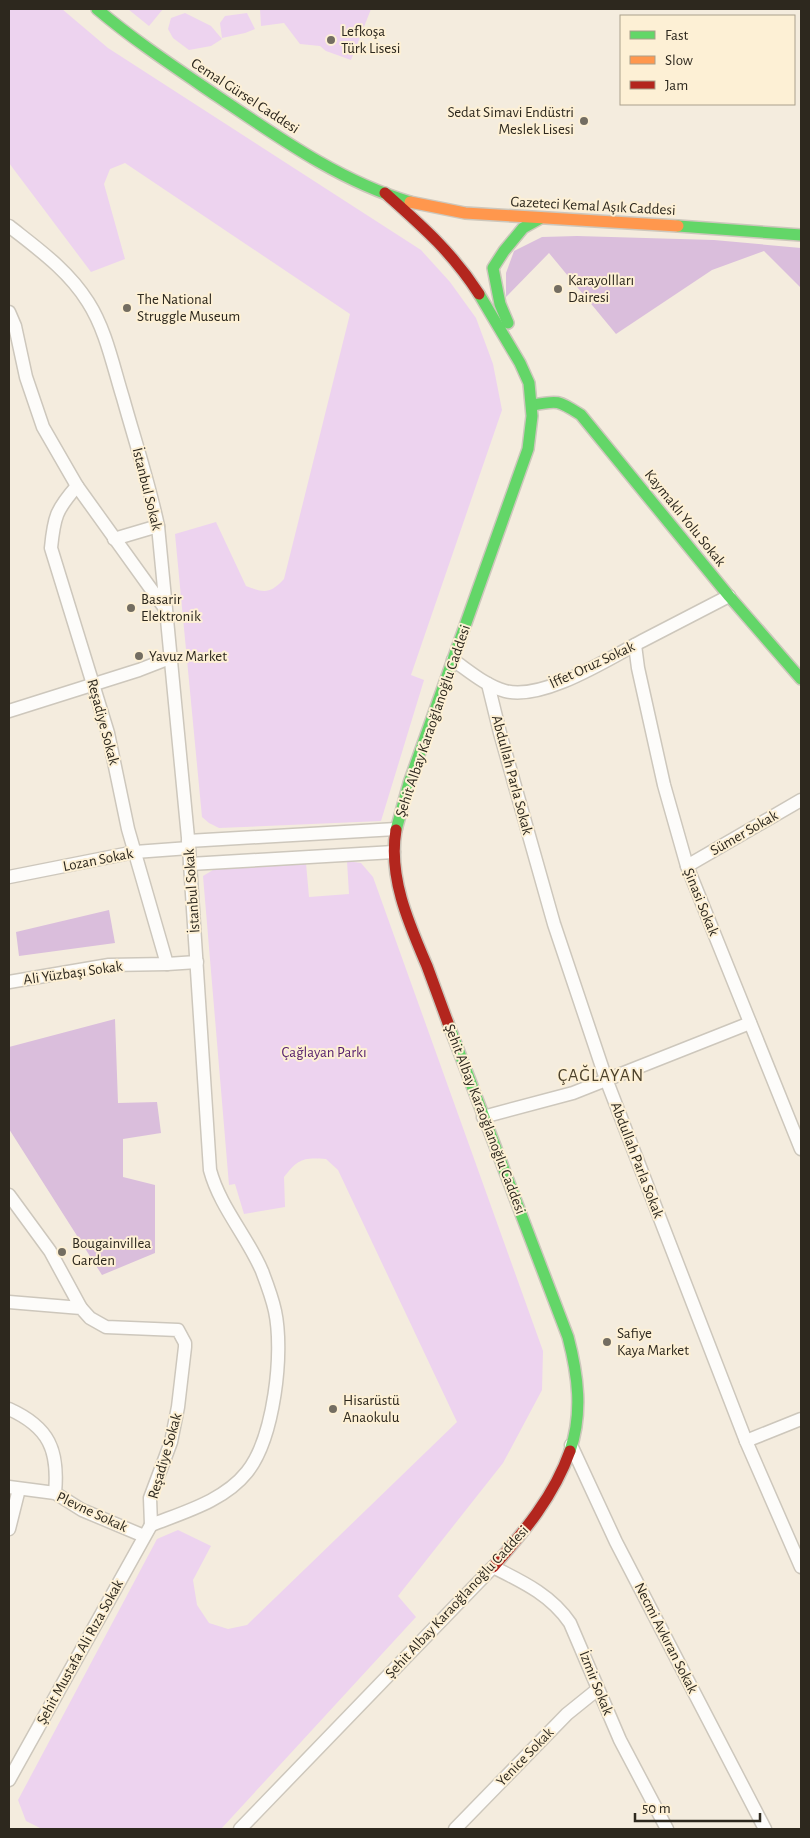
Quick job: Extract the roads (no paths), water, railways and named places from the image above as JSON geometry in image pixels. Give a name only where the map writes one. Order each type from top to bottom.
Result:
[{"type":"street","name":"Cemal Gürsel Caddesi","points":[[97,9],[151,51],[260,125],[342,174],[385,193]]},
{"type":"street","name":"Gazeteci Kemal Aşık Caddesi","points":[[385,193],[436,209],[465,214],[543,217],[801,235]]},
{"type":"street","name":"Şehit Albay Karaoğlanoğlu Caddesi","points":[[240,1829],[522,1535],[554,1485],[571,1445],[577,1423],[578,1395],[576,1368],[564,1322],[483,1117],[399,893],[394,852],[396,829],[409,783],[528,449],[533,424],[533,405],[521,364],[466,274],[446,249],[421,224],[385,193]]},
{"type":"street","points":[[521,364],[500,304],[494,268],[504,251],[523,228],[543,217]]},
{"type":"street","name":"İstanbul Sokak","points":[[9,226],[58,264],[91,308],[112,362],[152,497],[158,526],[189,844],[210,1170],[221,1201],[253,1252],[269,1289],[275,1311],[278,1335],[275,1390],[270,1417],[259,1451],[247,1472],[231,1487],[211,1500],[148,1530]]},
{"type":"street","points":[[9,312],[15,326],[15,360],[43,427],[77,486],[165,608]]},
{"type":"street","name":"Kaymaklı Yolu Sokak","points":[[533,405],[564,402],[581,415],[729,596],[801,679]]},
{"type":"street","name":"Reşadiye Sokak","points":[[77,486],[64,501],[54,521],[51,548],[108,733],[128,829],[167,964]]},
{"type":"street","points":[[114,539],[158,526]]},
{"type":"street","name":"İffet Oruz Sokak","points":[[453,660],[488,684],[505,691],[521,693],[551,686],[570,678],[729,596]]},
{"type":"street","name":"Şinasi Sokak","points":[[635,645],[638,668],[664,786],[687,866],[801,1149]]},
{"type":"street","points":[[9,711],[139,670],[170,658]]},
{"type":"street","name":"Abdullah Parla Sokak","points":[[488,684],[554,924],[606,1080],[746,1441],[801,1567]]},
{"type":"street","name":"Sümer Sokak","points":[[687,866],[801,800]]},
{"type":"street","name":"Lozan Sokak","points":[[9,877],[135,852],[189,844],[396,829]]},
{"type":"street","points":[[190,864],[394,852]]},
{"type":"street","name":"Ali Yüzbaşı Sokak","points":[[9,982],[109,965],[197,962]]},
{"type":"street","points":[[483,1117],[573,1093],[750,1023]]},
{"type":"street","points":[[9,1195],[50,1251],[81,1308]]},
{"type":"street","points":[[9,1302],[81,1308]]},
{"type":"street","name":"Reşadiye Sokak","points":[[81,1308],[90,1318],[106,1327],[178,1330],[185,1343],[178,1407],[171,1442],[150,1498],[148,1530]]},
{"type":"street","points":[[9,1409],[26,1417],[46,1436],[53,1452],[56,1476],[55,1493]]},
{"type":"street","points":[[746,1441],[801,1419]]},
{"type":"street","name":"Necmi Avkıran Sokak","points":[[571,1445],[616,1542],[765,1829]]},
{"type":"street","points":[[9,1529],[14,1488]]},
{"type":"street","name":"Plevne Sokak","points":[[14,1488],[55,1493],[82,1510],[148,1530]]},
{"type":"street","name":"Şehit Mustafa Ali Rıza Sokak","points":[[10,1774],[148,1530]]},
{"type":"street","name":"İzmir Sokak","points":[[493,1567],[542,1593],[562,1611],[578,1638],[620,1740],[667,1829]]},
{"type":"street","name":"Yenice Sokak","points":[[456,1829],[567,1714],[598,1689]]},
{"type":"place","name":"Lefkoşa Türk Lisesi","points":[[331,40]]},
{"type":"place","name":"Sedat Simavi Endüstri Meslek Lisesi","points":[[584,121]]},
{"type":"place","name":"Karayollları Dairesi","points":[[558,289]]},
{"type":"place","name":"The National Struggle Museum","points":[[127,308]]},
{"type":"place","name":"Basarir Elektronik","points":[[131,608]]},
{"type":"place","name":"Yavuz Market","points":[[139,656]]},
{"type":"place","name":"Bougainvillea Garden","points":[[62,1252]]},
{"type":"place","name":"Safiye Kaya Market","points":[[607,1342]]},
{"type":"place","name":"Hisarüstü Anaokulu","points":[[333,1409]]},
{"type":"district","name":"ÇAĞLAYAN","points":[[601,1076]]},
{"type":"park label","name":"Çağlayan Parkı","points":[[324,1052]]}]
